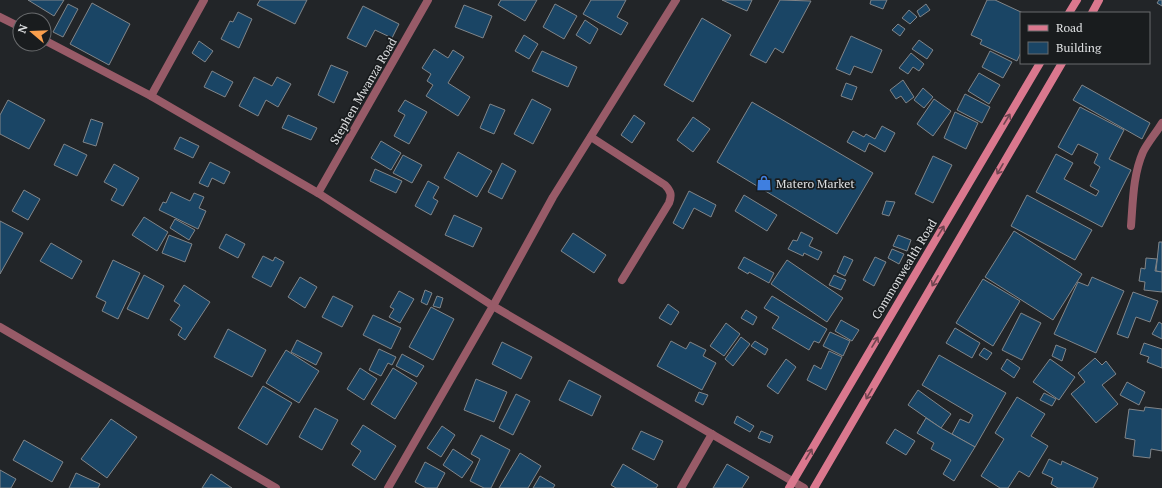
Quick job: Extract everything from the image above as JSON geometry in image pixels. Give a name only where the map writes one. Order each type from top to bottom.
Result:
[{"type":"main road","points":[[1071,12],[1077,0]]},
{"type":"main road","points":[[1093,12],[1099,0]]},
{"type":"main road","name":"Commonwealth Road","points":[[791,485],[1039,64]]},
{"type":"main road","points":[[814,488],[1061,64]]},
{"type":"street","points":[[151,96],[204,0]]},
{"type":"street","name":"Stephen Mwanza Road","points":[[318,194],[428,0]]},
{"type":"street","points":[[388,488],[554,197],[676,0]]},
{"type":"street","points":[[0,16],[12,23]]},
{"type":"street","points":[[52,44],[151,96],[318,194],[493,306],[712,434],[791,485],[804,488]]},
{"type":"street","points":[[1131,226],[1134,187],[1137,171],[1144,152],[1162,123]]},
{"type":"street","points":[[591,137],[665,185],[670,190],[670,202],[622,280]]},
{"type":"street","points":[[0,326],[276,488]]},
{"type":"street","points":[[681,488],[712,434]]},
{"type":"building","points":[[28,0],[64,0],[54,16],[52,15],[52,12],[48,12]]},
{"type":"building","points":[[260,0],[307,0],[295,24],[257,5]]},
{"type":"building","points":[[501,0],[537,0],[525,21],[498,5]]},
{"type":"building","points":[[591,0],[626,0],[617,17],[628,23],[621,35],[583,14]]},
{"type":"building","points":[[722,0],[752,0],[747,11]]},
{"type":"building","points":[[780,0],[811,1],[783,53],[775,48],[766,63],[750,55]]},
{"type":"building","points":[[871,0],[887,0],[883,9],[870,4]]},
{"type":"building","points":[[987,0],[995,0],[1021,12],[1020,54],[1017,61],[980,44],[982,40],[971,35]]},
{"type":"building","points":[[1159,0],[1162,0],[1162,6],[1157,3]]},
{"type":"building","points":[[92,3],[130,24],[109,65],[70,44]]},
{"type":"building","points":[[68,4],[78,9],[63,37],[53,32]]},
{"type":"building","points":[[555,4],[577,16],[564,39],[543,27]]},
{"type":"building","points":[[926,4],[930,10],[920,17],[917,11]]},
{"type":"building","points":[[464,5],[492,16],[483,38],[455,27]]},
{"type":"building","points":[[363,6],[399,24],[392,38],[375,30],[366,47],[347,38]]},
{"type":"building","points":[[909,10],[917,17],[910,24],[902,18]]},
{"type":"building","points":[[238,12],[252,19],[239,48],[221,39],[230,21],[233,22]]},
{"type":"building","points":[[702,18],[731,35],[693,102],[664,85]]},
{"type":"building","points":[[585,20],[598,29],[590,44],[576,35]]},
{"type":"building","points":[[898,24],[905,29],[900,36],[892,30]]},
{"type":"building","points":[[524,35],[538,44],[529,59],[515,51]]},
{"type":"building","points":[[851,36],[882,50],[872,73],[854,66],[850,75],[836,69]]},
{"type":"building","points":[[919,40],[933,50],[927,59],[912,49]]},
{"type":"building","points":[[199,41],[213,51],[205,62],[192,53]]},
{"type":"building","points":[[434,49],[448,58],[453,50],[464,57],[448,83],[470,97],[458,116],[426,96],[433,85],[427,81],[431,74],[422,68]]},
{"type":"building","points":[[542,51],[577,67],[568,87],[532,71]]},
{"type":"building","points":[[990,51],[1012,62],[1003,78],[982,67]]},
{"type":"building","points":[[911,53],[924,64],[919,71],[913,67],[908,74],[899,68]]},
{"type":"building","points":[[331,65],[348,72],[334,103],[318,95]]},
{"type":"building","points":[[212,71],[233,82],[225,97],[204,87]]},
{"type":"building","points":[[979,73],[1000,85],[989,104],[968,91]]},
{"type":"building","points":[[254,77],[272,86],[277,77],[291,84],[278,107],[266,100],[258,116],[239,106]]},
{"type":"building","points":[[903,80],[914,97],[906,103],[901,96],[896,99],[890,90]]},
{"type":"building","points":[[846,83],[857,87],[852,100],[841,96]]},
{"type":"building","points":[[1082,85],[1150,123],[1142,139],[1073,100]]},
{"type":"building","points":[[923,88],[933,97],[924,108],[914,100]]},
{"type":"building","points":[[965,94],[990,107],[982,123],[957,110]]},
{"type":"building","points":[[532,99],[551,109],[533,144],[514,134]]},
{"type":"building","points":[[934,99],[951,111],[933,136],[917,124]]},
{"type":"building","points":[[8,100],[45,120],[29,149],[0,134],[0,115]]},
{"type":"building","points":[[405,100],[427,112],[409,144],[394,136],[405,115],[398,111]]},
{"type":"building","points":[[752,102],[873,173],[837,234],[717,162]]},
{"type":"building","points":[[490,104],[505,110],[494,134],[480,128]]},
{"type":"building","points":[[1080,107],[1124,130],[1109,159],[1131,170],[1102,227],[1036,192],[1056,154],[1073,163],[1064,179],[1096,196],[1099,191],[1090,186],[1100,167],[1094,163],[1098,154],[1078,144],[1072,155],[1058,147]]},
{"type":"building","points":[[955,112],[978,123],[966,149],[944,138]]},
{"type":"building","points":[[288,115],[317,128],[311,140],[282,128]]},
{"type":"building","points":[[634,115],[645,123],[632,143],[621,135]]},
{"type":"building","points":[[693,117],[710,129],[693,152],[677,140]]},
{"type":"building","points":[[91,119],[103,123],[96,146],[83,142]]},
{"type":"building","points":[[882,126],[895,133],[885,152],[869,143],[865,152],[847,142],[853,131],[864,137],[866,134],[875,139]]},
{"type":"building","points":[[180,137],[199,146],[193,158],[174,149]]},
{"type":"building","points":[[381,141],[401,153],[391,170],[371,158]]},
{"type":"building","points":[[64,144],[87,155],[77,176],[54,165]]},
{"type":"building","points":[[458,152],[492,171],[477,197],[444,178]]},
{"type":"building","points":[[403,155],[422,165],[412,183],[393,173]]},
{"type":"building","points":[[933,156],[952,165],[933,203],[915,194]]},
{"type":"building","points":[[210,162],[230,172],[224,184],[212,178],[208,187],[199,183]]},
{"type":"building","points":[[502,163],[516,171],[502,199],[488,192]]},
{"type":"building","points":[[114,164],[139,178],[123,206],[111,200],[117,189],[104,182]]},
{"type":"building","points":[[375,169],[402,181],[396,193],[370,181]]},
{"type":"building","points":[[428,181],[439,187],[433,198],[438,201],[431,215],[415,206]]},
{"type":"building","points":[[24,190],[40,199],[28,220],[12,211]]},
{"type":"building","points":[[689,191],[716,205],[711,217],[694,208],[683,229],[673,223]]},
{"type":"building","points":[[171,192],[190,201],[194,193],[204,197],[199,208],[206,211],[198,229],[159,210],[163,202],[166,203]]},
{"type":"building","points":[[744,195],[777,215],[767,231],[735,211]]},
{"type":"building","points":[[1027,195],[1092,230],[1075,260],[1011,226]]},
{"type":"building","points":[[886,201],[895,202],[889,216],[882,214]]},
{"type":"building","points":[[454,215],[482,228],[473,247],[445,235]]},
{"type":"building","points":[[144,217],[168,232],[157,251],[132,235]]},
{"type":"building","points":[[175,219],[195,230],[189,240],[170,228]]},
{"type":"building","points":[[0,221],[23,233],[0,274]]},
{"type":"building","points":[[1014,231],[1082,274],[1053,320],[985,277]]},
{"type":"building","points":[[801,232],[813,238],[809,246],[822,252],[818,260],[804,253],[803,256],[788,249],[793,240],[797,241]]},
{"type":"building","points":[[573,233],[606,255],[594,273],[561,251]]},
{"type":"building","points":[[226,234],[245,244],[238,258],[219,248]]},
{"type":"building","points":[[169,235],[192,244],[185,262],[162,253]]},
{"type":"building","points":[[898,235],[911,240],[907,251],[893,246]]},
{"type":"building","points":[[1159,242],[1162,242],[1162,272],[1156,271]]},
{"type":"building","points":[[51,243],[82,261],[72,279],[40,261]]},
{"type":"building","points":[[892,249],[904,254],[899,264],[888,258]]},
{"type":"building","points":[[263,256],[273,261],[275,257],[284,262],[271,287],[252,277]]},
{"type":"building","points":[[844,256],[853,260],[845,276],[837,272]]},
{"type":"building","points":[[744,257],[774,273],[769,283],[738,268]]},
{"type":"building","points":[[875,257],[886,262],[874,286],[863,280]]},
{"type":"building","points":[[1146,258],[1157,259],[1155,271],[1162,272],[1162,292],[1144,290],[1145,282],[1139,281],[1141,268],[1145,269]]},
{"type":"building","points":[[113,260],[140,273],[118,319],[102,311],[106,302],[96,297]]},
{"type":"building","points":[[787,260],[843,298],[827,322],[771,284]]},
{"type":"building","points":[[144,275],[164,286],[148,319],[127,309]]},
{"type":"building","points":[[834,275],[846,280],[841,290],[829,285]]},
{"type":"building","points":[[300,277],[317,287],[305,308],[288,297]]},
{"type":"building","points":[[1092,277],[1124,291],[1096,353],[1054,334],[1078,282],[1088,286]]},
{"type":"building","points":[[983,279],[1020,301],[993,346],[956,323]]},
{"type":"building","points":[[184,285],[210,302],[185,340],[178,335],[182,328],[170,320],[180,305],[174,301]]},
{"type":"building","points":[[425,290],[432,293],[427,305],[421,302]]},
{"type":"building","points":[[399,291],[414,299],[400,323],[389,317],[394,309],[390,307]]},
{"type":"building","points":[[1133,292],[1158,301],[1150,322],[1136,317],[1128,338],[1117,334]]},
{"type":"building","points":[[333,296],[353,306],[342,327],[322,317]]},
{"type":"building","points":[[437,296],[443,298],[440,308],[433,306]]},
{"type":"building","points":[[772,296],[827,329],[819,343],[814,341],[809,350],[772,328],[779,317],[764,308]]},
{"type":"building","points":[[668,304],[679,312],[671,325],[659,318]]},
{"type":"building","points":[[431,307],[454,319],[433,360],[409,347]]},
{"type":"building","points":[[746,310],[757,317],[753,325],[741,318]]},
{"type":"building","points":[[1021,313],[1041,323],[1022,360],[1002,350]]},
{"type":"building","points":[[373,315],[401,328],[391,349],[363,335]]},
{"type":"building","points":[[841,320],[859,330],[852,341],[835,331]]},
{"type":"building","points":[[1159,322],[1162,324],[1162,339],[1152,334]]},
{"type":"building","points":[[726,323],[740,334],[724,356],[710,346]]},
{"type":"building","points":[[955,328],[980,343],[972,358],[946,343]]},
{"type":"building","points":[[228,329],[266,350],[252,377],[214,357]]},
{"type":"building","points":[[830,332],[850,341],[843,356],[823,346]]},
{"type":"building","points":[[741,337],[750,344],[733,366],[725,359]]},
{"type":"building","points":[[297,340],[322,353],[316,365],[291,352]]},
{"type":"building","points":[[671,341],[686,349],[690,342],[706,350],[703,356],[716,363],[702,390],[657,366]]},
{"type":"building","points":[[755,341],[768,349],[765,355],[751,346]]},
{"type":"building","points":[[502,342],[532,357],[521,379],[492,364]]},
{"type":"building","points":[[1144,343],[1162,349],[1162,368],[1147,362],[1149,357],[1140,354]]},
{"type":"building","points":[[1056,345],[1066,349],[1062,361],[1052,356]]},
{"type":"building","points":[[984,348],[992,353],[987,360],[979,355]]},
{"type":"building","points":[[379,349],[396,357],[392,365],[388,363],[381,376],[369,370]]},
{"type":"building","points":[[286,350],[319,371],[299,403],[266,383]]},
{"type":"building","points":[[829,351],[842,357],[826,390],[807,380],[814,365],[821,369]]},
{"type":"building","points":[[402,354],[424,366],[417,377],[396,366]]},
{"type":"building","points":[[939,355],[1006,393],[975,447],[952,434],[960,419],[969,423],[973,415],[922,385]]},
{"type":"building","points":[[1095,358],[1102,365],[1106,361],[1116,374],[1102,385],[1118,404],[1096,423],[1071,394],[1085,382],[1078,373]]},
{"type":"building","points":[[786,359],[796,367],[778,394],[767,386]]},
{"type":"building","points":[[1007,359],[1020,368],[1014,378],[1001,369]]},
{"type":"building","points":[[1050,359],[1075,377],[1059,400],[1033,382]]},
{"type":"building","points":[[360,368],[377,379],[364,400],[347,389]]},
{"type":"building","points":[[393,368],[417,383],[395,419],[371,404]]},
{"type":"building","points":[[476,379],[507,392],[494,422],[464,410]]},
{"type":"building","points":[[569,380],[601,396],[592,416],[559,400]]},
{"type":"building","points":[[1127,382],[1145,392],[1139,405],[1120,395]]},
{"type":"building","points":[[263,386],[292,403],[267,445],[238,428]]},
{"type":"building","points":[[918,390],[951,414],[941,428],[908,405]]},
{"type":"building","points":[[699,392],[708,395],[703,405],[695,401]]},
{"type":"building","points":[[1044,393],[1056,399],[1052,406],[1040,400]]},
{"type":"building","points":[[516,394],[530,401],[513,435],[499,428]]},
{"type":"building","points":[[1017,397],[1045,414],[1031,436],[1048,446],[1029,477],[1019,471],[1008,488],[1000,488],[981,476],[1004,439],[995,433]]},
{"type":"building","points":[[1145,407],[1162,409],[1162,451],[1151,449],[1150,458],[1133,456],[1135,440],[1125,438],[1129,409],[1144,411]]},
{"type":"building","points":[[315,408],[338,420],[322,450],[299,437]]},
{"type":"building","points":[[737,416],[754,426],[750,432],[734,423]]},
{"type":"building","points":[[926,418],[975,447],[954,481],[943,474],[951,460],[931,449],[934,443],[917,433]]},
{"type":"building","points":[[111,419],[137,437],[107,478],[81,459]]},
{"type":"building","points":[[363,425],[396,446],[375,480],[352,465],[361,451],[351,444]]},
{"type":"building","points":[[442,426],[455,435],[441,457],[427,448]]},
{"type":"building","points":[[895,429],[915,441],[906,455],[886,443]]},
{"type":"building","points":[[641,431],[663,441],[654,460],[632,449]]},
{"type":"building","points":[[761,431],[773,436],[770,443],[758,438]]},
{"type":"building","points":[[481,435],[510,450],[491,488],[484,488],[470,481],[480,459],[471,454]]},
{"type":"building","points":[[24,440],[63,462],[52,482],[13,460]]},
{"type":"building","points":[[453,449],[473,462],[462,478],[443,465]]},
{"type":"building","points":[[520,453],[541,466],[528,488],[499,488]]},
{"type":"building","points":[[1049,459],[1061,465],[1062,461],[1098,478],[1093,488],[1058,488],[1051,484],[1053,478],[1042,473]]},
{"type":"building","points":[[425,462],[445,473],[437,488],[426,488],[415,482]]},
{"type":"building","points":[[623,464],[658,485],[656,488],[616,488],[611,485]]},
{"type":"building","points":[[727,464],[749,477],[742,488],[713,488]]},
{"type":"building","points":[[0,470],[16,479],[11,488],[0,488]]},
{"type":"building","points":[[76,473],[100,484],[98,488],[69,488]]},
{"type":"building","points":[[211,474],[232,488],[202,488]]},
{"type":"building","points":[[540,476],[555,485],[553,488],[533,488]]},
{"type":"place","name":"Matero Market","points":[[764,183]]}]
